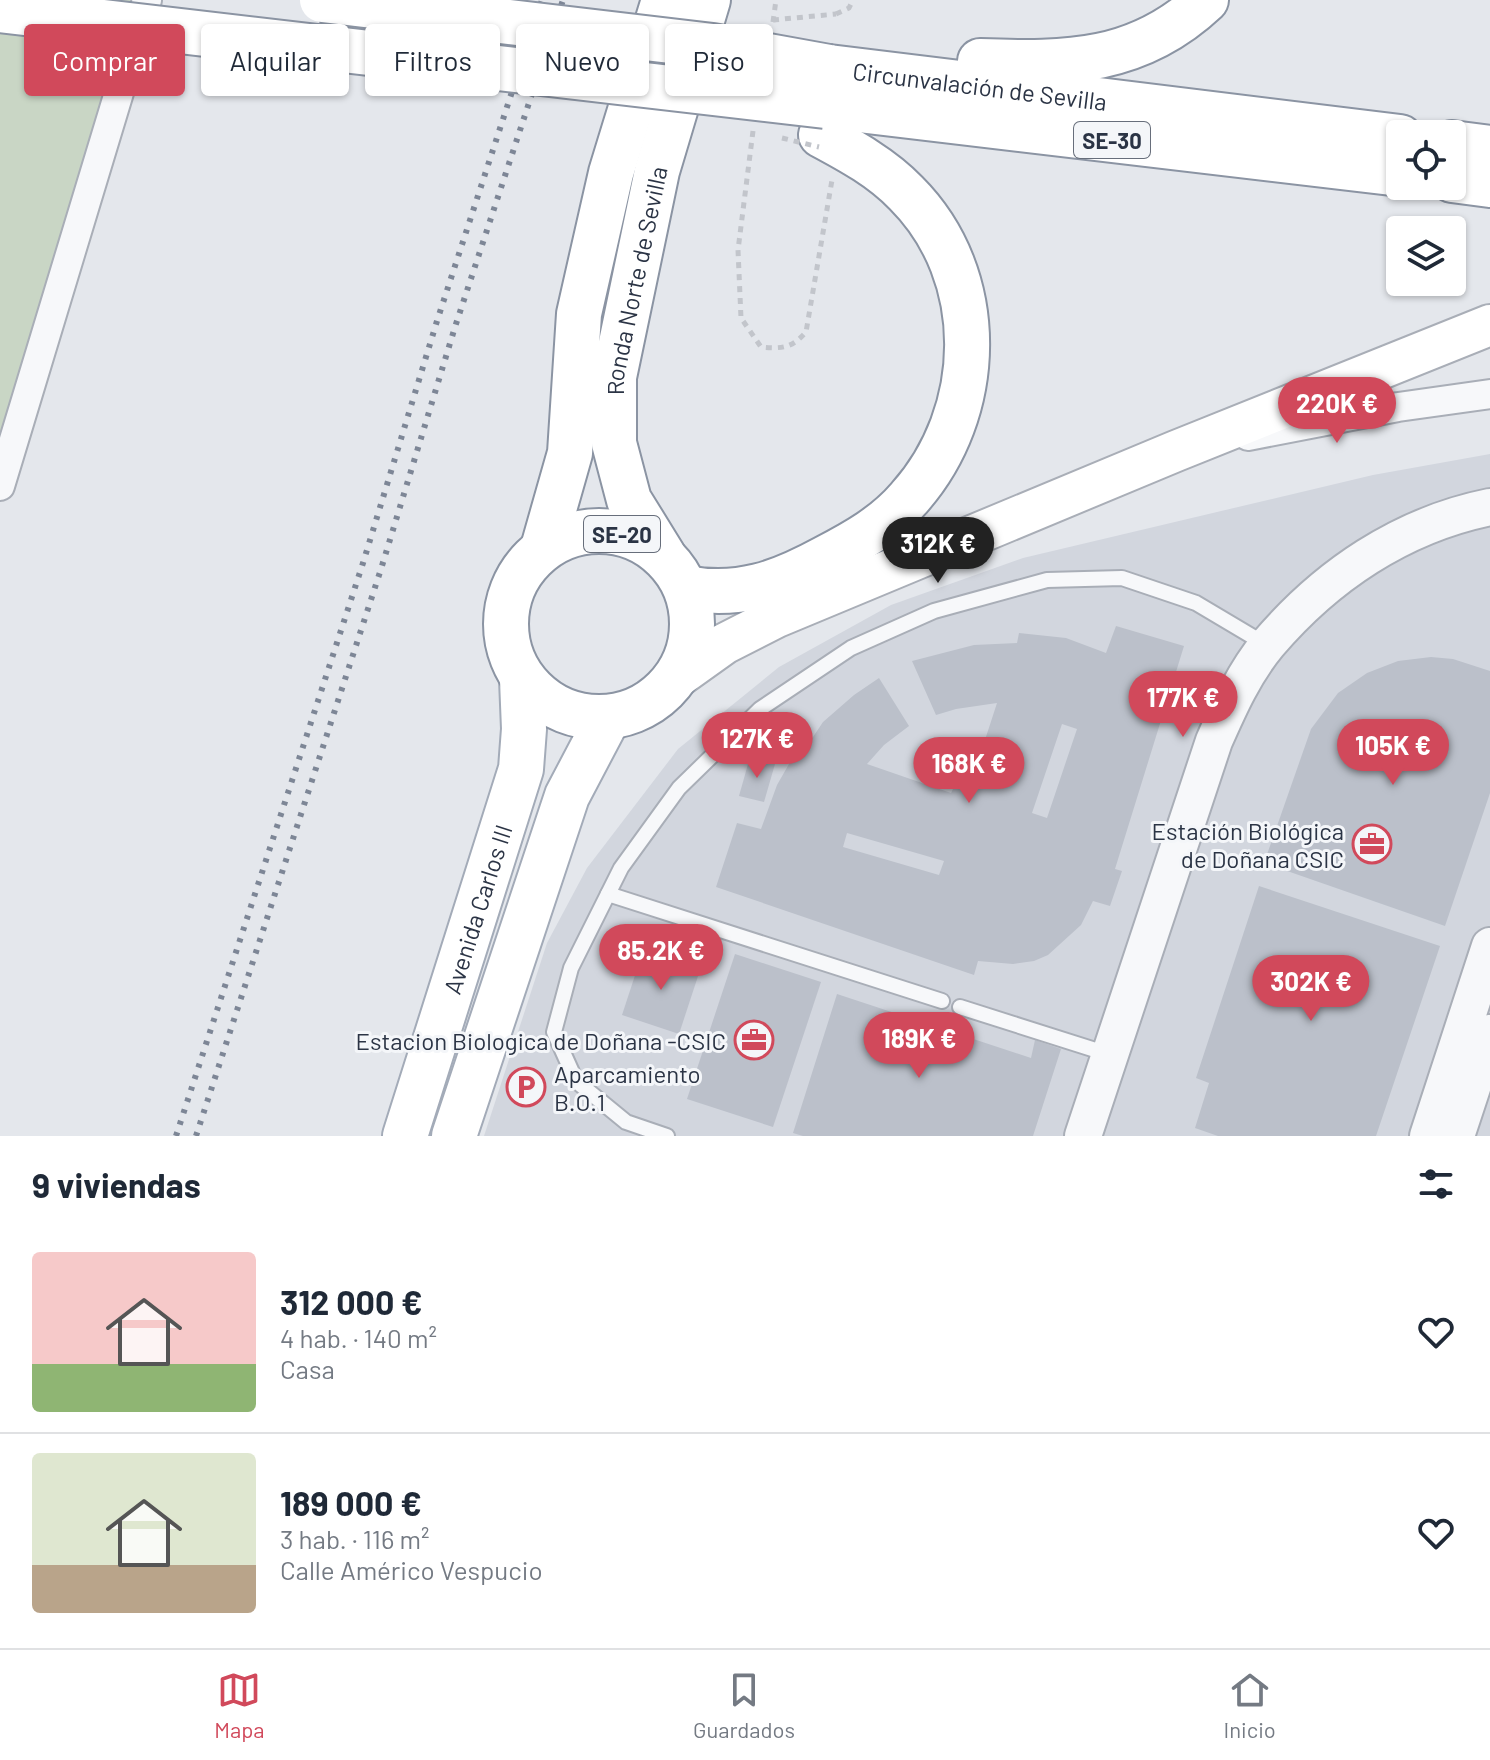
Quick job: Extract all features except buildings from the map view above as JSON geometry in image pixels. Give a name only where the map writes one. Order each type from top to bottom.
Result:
[{"type":"main road","name":"Circunvalación de Sevilla","points":[[322,0],[713,46],[827,96],[1386,172]]},
{"type":"main road","name":"Ronda Norte de Sevilla","points":[[543,548],[570,453],[582,300],[611,173],[664,0]]},
{"type":"main road","name":"Ronda Norte de Sevilla","points":[[675,572],[636,538],[604,530],[572,534],[543,548],[522,569],[509,595],[505,624],[509,653],[522,679],[545,701],[575,715],[608,718],[634,712],[657,698],[675,679],[689,650],[693,619],[675,572],[629,500],[614,443],[614,377],[657,171],[708,0]]},
{"type":"main road","points":[[0,10],[658,87],[827,96],[969,60],[1029,62],[1103,57],[1130,49],[1155,36],[1206,0]]},
{"type":"main road","name":"Circunvalación de Sevilla","points":[[827,96],[1386,136]]},
{"type":"main road","points":[[675,572],[723,593],[759,587],[799,572],[875,530],[909,499],[932,468],[958,417],[966,379],[967,341],[961,294],[944,248],[907,194],[858,155],[827,96]]},
{"type":"main road","points":[[1466,145],[1490,148]]},
{"type":"main road","points":[[1466,182],[1490,185]]},
{"type":"main road","points":[[675,679],[724,644],[777,617],[1176,451],[1490,325]]},
{"type":"main road","name":"Avenida Carlos III","points":[[405,1136],[521,769],[524,729],[522,679]]},
{"type":"main road","name":"Avenida Carlos III","points":[[454,1136],[567,796],[608,718]]},
{"type":"street","points":[[0,486],[147,0]]},
{"type":"street","points":[[1176,451],[1398,407],[1490,394]]},
{"type":"street","points":[[1083,1136],[1214,741],[1235,695],[1267,645],[1320,591],[1375,551],[1457,515],[1488,508]]},
{"type":"street","points":[[1428,1136],[1490,946]]},
{"type":"street","points":[[1456,1136],[1490,1033]]},
{"type":"lane","points":[[667,1136],[626,1122],[576,1081],[554,1032],[571,968],[621,868],[679,788],[760,709],[851,648],[934,611],[1047,580],[1122,578],[1196,603],[1267,645]]},
{"type":"lane","points":[[608,894],[942,1001]]},
{"type":"lane","points":[[960,1007],[1109,1055]]},
{"type":"path","points":[[772,24],[776,0]]},
{"type":"path","points":[[827,96],[853,0]]},
{"type":"path","points":[[754,129],[738,250],[741,318],[761,347],[779,349],[794,346],[806,332],[833,176]]},
{"type":"shaded area","points":[[1490,454],[1490,1136],[484,1136],[547,943],[587,868],[678,749],[779,667],[891,605],[1023,558],[1373,475]]},
{"type":"green space","points":[[0,0],[145,0],[138,24],[24,24],[24,96],[116,96],[0,476]]},
{"type":"railway","points":[[176,1136],[542,0]]},
{"type":"railway","points":[[196,1136],[563,0]]},
{"type":"place","name":"Estación Biológica de Doñana CSIC","points":[[1372,844]]},
{"type":"place","name":"Estacion Biologica de Doñana -CSIC","points":[[754,1040]]},
{"type":"place","name":"Aparcamiento B.O.1","points":[[526,1087]]}]
